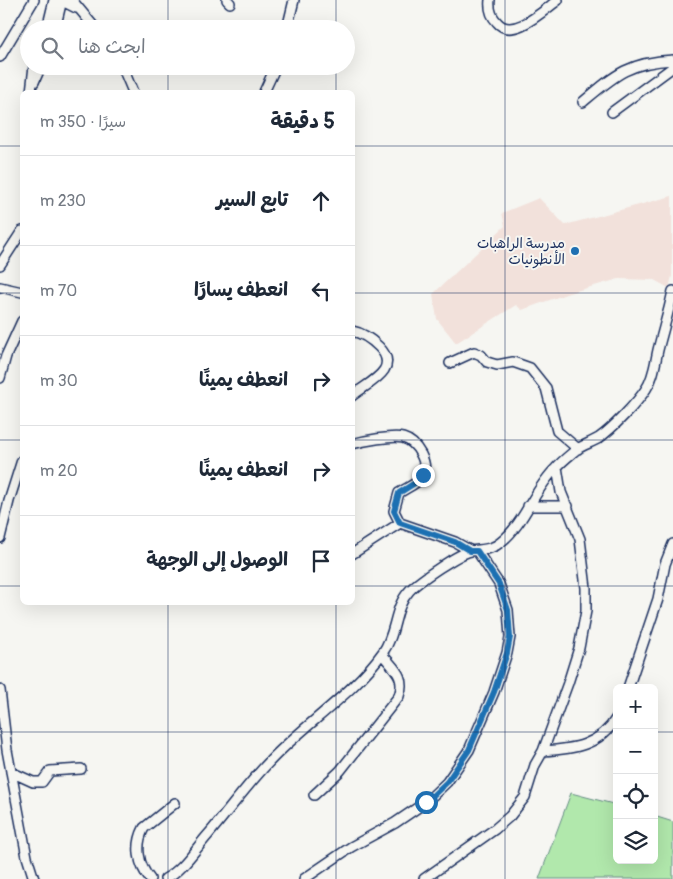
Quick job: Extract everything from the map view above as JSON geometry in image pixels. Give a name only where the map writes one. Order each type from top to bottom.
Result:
[{"type":"street","points":[[22,20],[34,0]]},
{"type":"street","points":[[58,0],[83,12]]},
{"type":"street","points":[[50,20],[58,0]]},
{"type":"street","points":[[56,20],[58,0]]},
{"type":"street","points":[[72,0],[89,20]]},
{"type":"street","points":[[289,20],[294,0]]},
{"type":"street","points":[[490,0],[491,14],[497,23],[508,29],[521,26],[558,0]]},
{"type":"street","points":[[0,57],[20,23]]},
{"type":"street","points":[[583,102],[621,71],[635,66],[673,60]]},
{"type":"street","points":[[612,112],[673,67]]},
{"type":"street","points":[[31,90],[33,75]]},
{"type":"street","points":[[31,90],[37,75]]},
{"type":"street","points":[[126,75],[132,90]]},
{"type":"street","points":[[265,90],[272,75]]},
{"type":"street","points":[[0,265],[20,234]]},
{"type":"street","points":[[0,288],[20,292]]},
{"type":"street","points":[[165,879],[182,866],[275,756],[360,679],[382,654],[394,630],[403,599],[411,589],[442,566],[474,551],[492,548],[501,542],[513,529],[545,480],[557,467],[578,449],[608,431],[647,388],[653,374],[673,291]]},
{"type":"street","points":[[0,378],[6,356],[20,325]]},
{"type":"street","points":[[355,332],[377,345],[385,353],[388,365],[385,370],[355,394]]},
{"type":"street","points":[[450,362],[474,352],[481,355],[488,362],[497,365],[512,362],[530,368],[546,388],[557,431],[578,449]]},
{"type":"street","points":[[304,879],[351,847],[395,823],[426,802],[447,782],[469,750],[494,692],[507,653],[510,637],[508,610],[499,584],[474,551],[455,542],[400,523],[394,511],[399,493],[418,481],[423,475],[424,460],[413,444],[403,438],[373,439],[355,443]]},
{"type":"street","points":[[0,538],[20,466]]},
{"type":"street","points":[[424,879],[473,846],[510,816],[524,797],[535,765],[543,751],[579,648],[586,611],[584,571],[580,539],[561,492],[557,467]]},
{"type":"street","points":[[528,506],[568,506]]},
{"type":"street","points":[[355,552],[400,523]]},
{"type":"street","points":[[629,684],[658,599],[665,564],[673,544]]},
{"type":"street","points":[[314,794],[340,771],[399,696],[402,686],[399,673],[382,654]]},
{"type":"street","points":[[0,690],[3,752],[11,772],[27,857],[34,879]]},
{"type":"street","points":[[543,751],[563,750],[596,740],[610,729],[613,724]]},
{"type":"street","points":[[11,772],[33,782],[42,782],[50,771],[81,769]]},
{"type":"street","points":[[150,879],[146,874],[139,854],[141,833],[144,828],[174,803]]},
{"type":"street","points":[[315,879],[323,867]]},
{"type":"shaded area","name":"مدرسة الراهبات الأنطونيات","points":[[672,196],[672,276],[669,288],[654,280],[619,279],[569,293],[522,310],[516,305],[456,343],[437,319],[433,294],[505,226],[502,213],[539,198],[565,225]]},
{"type":"green space","points":[[571,793],[613,804],[613,864],[658,864],[658,817],[673,822],[673,879],[539,879]]},
{"type":"place","name":"مدرسة الراهبات الأنطونيات","points":[[575,251]]},
{"type":"route","points":[[423,475],[418,481],[399,493],[394,511],[400,523],[455,542],[470,551],[477,551],[499,584],[508,610],[510,637],[507,653],[494,692],[469,750],[447,782],[426,802]]}]
